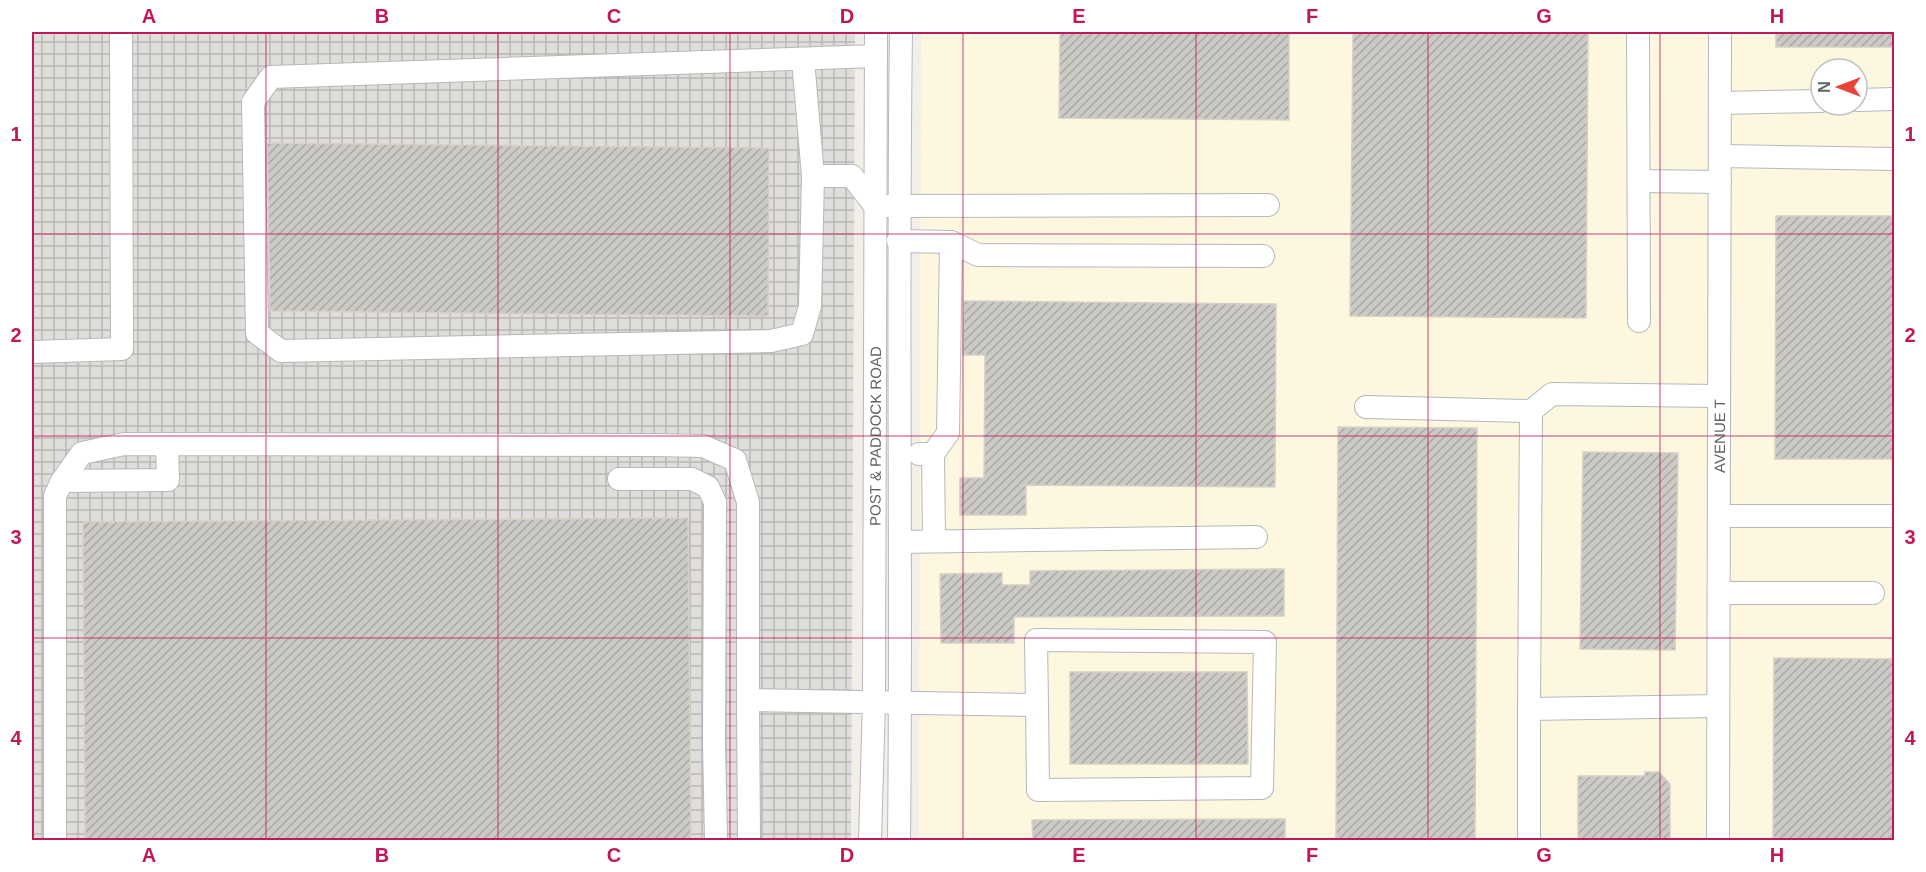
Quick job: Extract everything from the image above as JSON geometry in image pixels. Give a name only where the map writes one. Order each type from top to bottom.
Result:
[{"type":"street","points":[[32,352],[122,349],[121,32]]},
{"type":"street","name":"POST & PADDOCK ROAD","points":[[870,840],[873,701],[876,32]]},
{"type":"street","name":"POST & PADDOCK ROAD","points":[[899,840],[901,701],[898,206],[901,32]]},
{"type":"street","points":[[1638,32],[1639,321]]},
{"type":"street","name":"AVENUE T","points":[[1718,840],[1720,32]]},
{"type":"street","points":[[803,60],[813,176],[810,306],[802,334],[771,341],[281,351],[257,333],[254,102],[271,77],[876,56]]},
{"type":"street","points":[[1869,100],[1894,99]]},
{"type":"street","points":[[1720,103],[1809,101]]},
{"type":"street","points":[[1720,156],[1894,159]]},
{"type":"street","points":[[813,176],[852,176],[875,206],[1268,205]]},
{"type":"street","points":[[1639,181],[1720,182]]},
{"type":"street","points":[[898,241],[951,242],[978,255],[1263,256]]},
{"type":"street","points":[[934,541],[933,454],[948,434],[951,242]]},
{"type":"street","points":[[1366,407],[1531,411],[1552,394],[1719,396]]},
{"type":"street","points":[[1529,840],[1531,411]]},
{"type":"street","points":[[55,840],[55,496],[62,481],[82,453],[124,444],[702,446],[735,460],[748,502],[748,840]]},
{"type":"street","points":[[62,481],[168,480],[167,444]]},
{"type":"street","points":[[655,445],[655,479]]},
{"type":"street","points":[[899,455],[933,454]]},
{"type":"street","points":[[619,479],[692,479],[708,487],[715,502],[716,840]]},
{"type":"street","points":[[1719,516],[1894,516]]},
{"type":"street","points":[[900,542],[1256,537]]},
{"type":"street","points":[[1719,593],[1872,593]]},
{"type":"street","points":[[1036,640],[1265,642],[1262,788],[1038,790],[1037,705],[1036,640]]},
{"type":"street","points":[[748,700],[1037,705]]},
{"type":"street","points":[[1529,709],[1718,706]]},
{"type":"shaded area","points":[[32,32],[855,32],[851,840],[32,840]]},
{"type":"shaded area","points":[[921,32],[1894,32],[1894,840],[919,840]]},
{"type":"building","points":[[1060,32],[1289,32],[1289,120],[1059,118]]},
{"type":"building","points":[[1353,32],[1588,32],[1586,318],[1350,316]]},
{"type":"building","points":[[1776,32],[1894,32],[1894,47],[1776,47]]},
{"type":"building","points":[[267,143],[769,148],[768,316],[270,311]]},
{"type":"building","points":[[1776,216],[1894,216],[1894,459],[1775,459]]},
{"type":"building","points":[[964,301],[1276,304],[1275,487],[1026,485],[1026,515],[960,515],[960,478],[984,478],[985,355],[963,355]]},
{"type":"building","points":[[1338,427],[1477,428],[1475,840],[1336,840]]},
{"type":"building","points":[[1583,452],[1678,453],[1675,650],[1580,649]]},
{"type":"building","points":[[688,518],[691,840],[85,840],[83,522]]},
{"type":"building","points":[[1284,569],[1284,616],[1014,617],[1014,643],[941,643],[940,574],[1002,573],[1002,585],[1030,585],[1030,571]]},
{"type":"building","points":[[1774,658],[1894,659],[1894,840],[1773,840]]},
{"type":"building","points":[[1070,672],[1247,672],[1248,764],[1070,764]]},
{"type":"building","points":[[1645,772],[1659,772],[1670,784],[1670,840],[1578,840],[1578,776],[1645,776]]},
{"type":"building","points":[[1285,819],[1285,840],[1033,840],[1032,820]]}]
